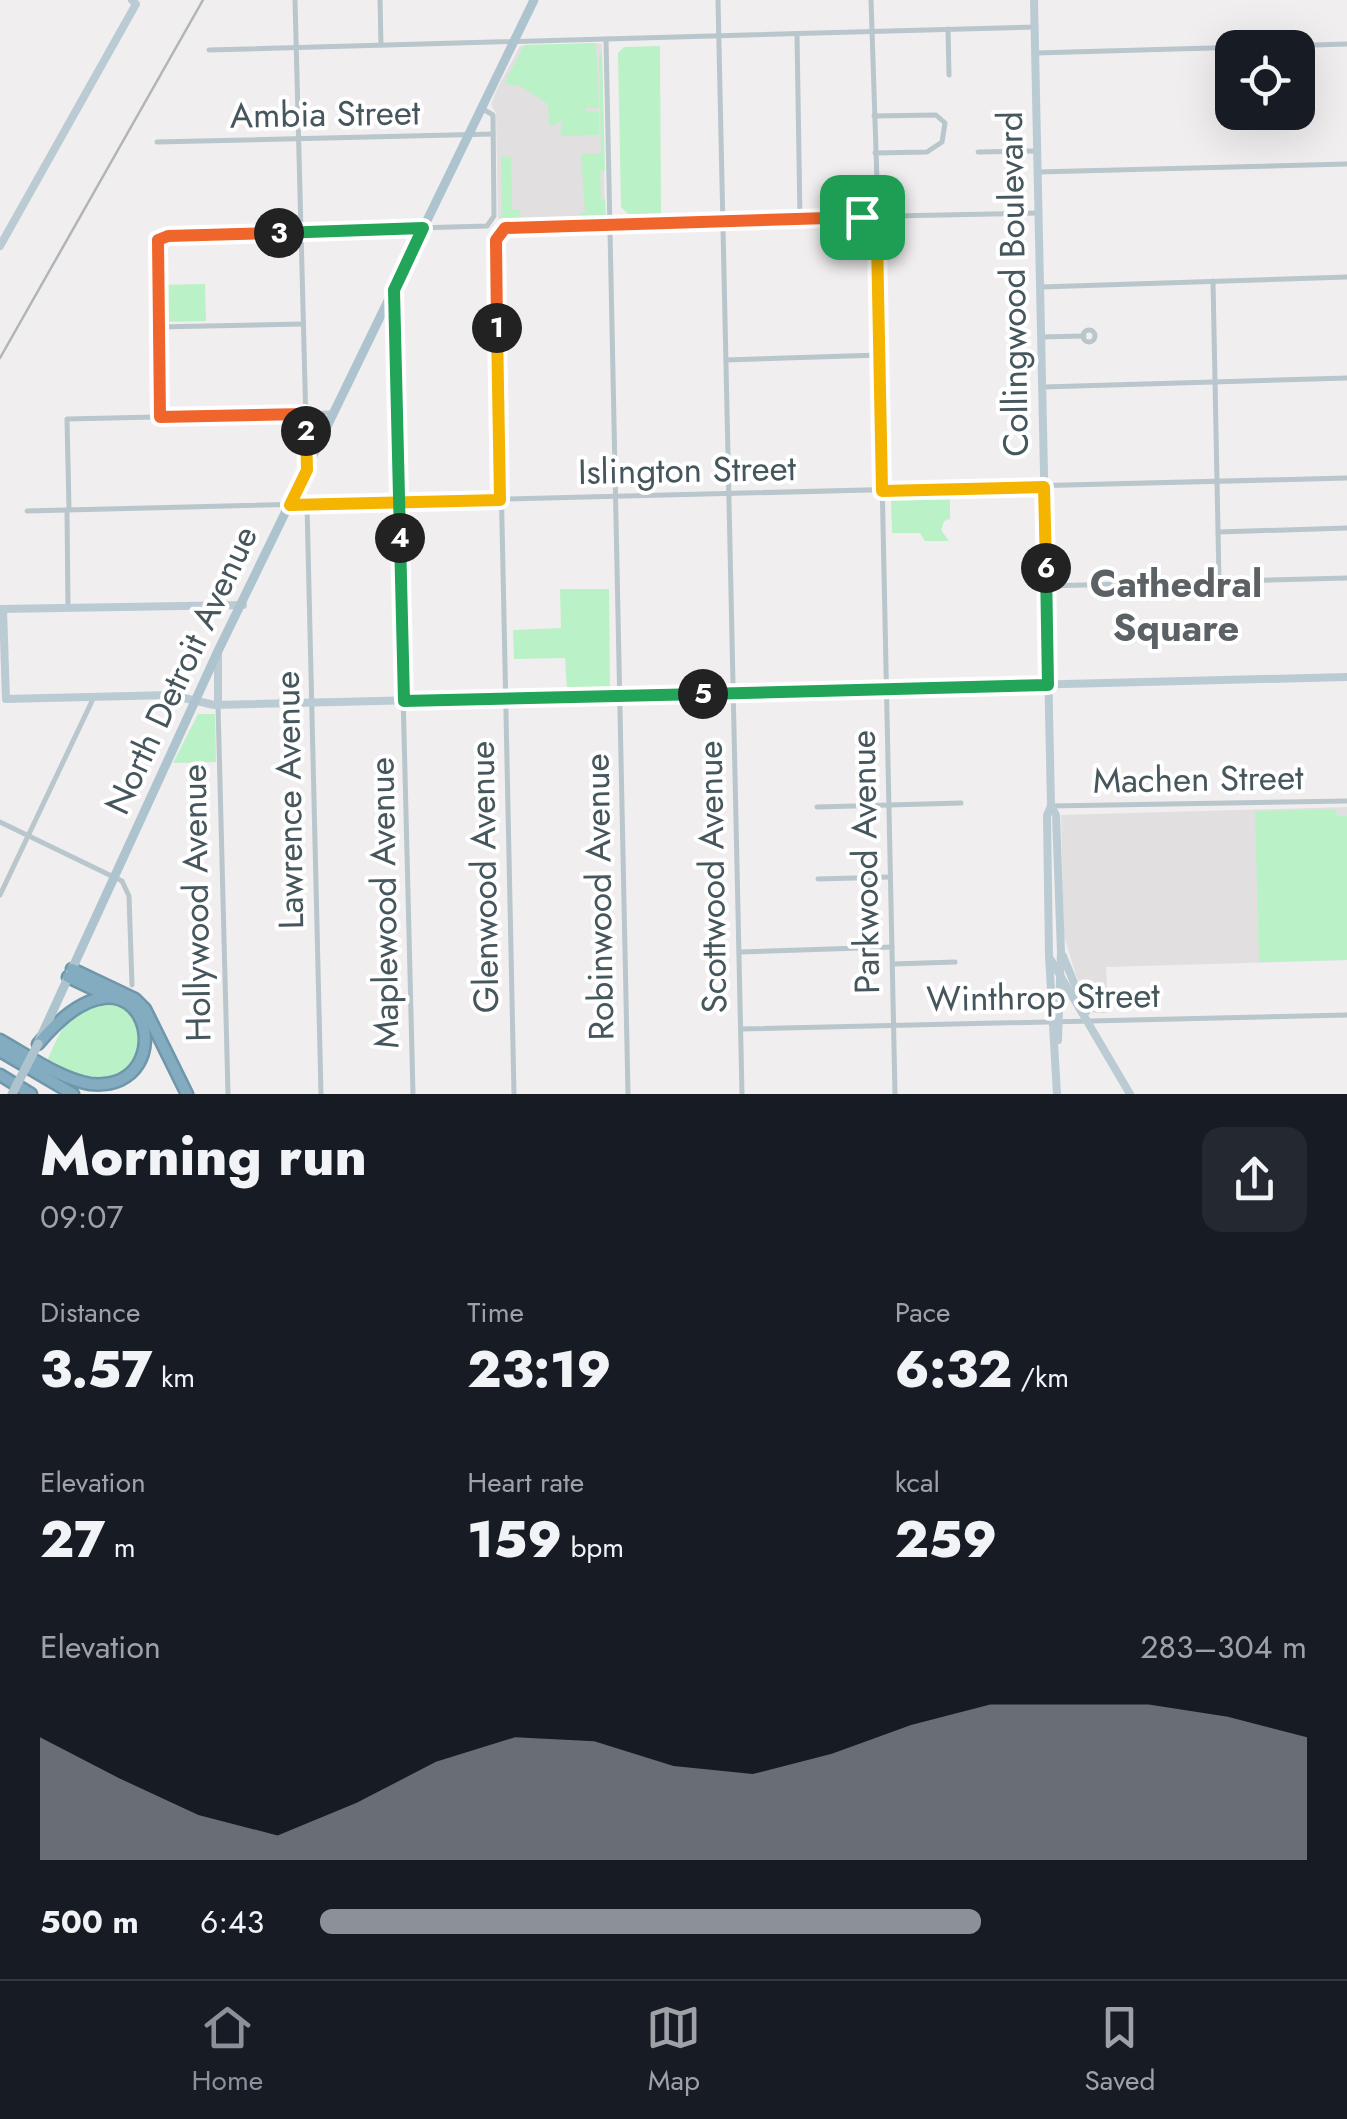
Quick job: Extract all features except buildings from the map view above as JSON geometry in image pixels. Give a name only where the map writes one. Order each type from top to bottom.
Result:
[{"type":"highway","points":[[0,1040],[84,1083],[115,1084],[139,1067],[146,1046],[143,1024],[136,1013],[70,973]]},
{"type":"highway","points":[[70,973],[135,999],[145,1008],[187,1094]]},
{"type":"highway","points":[[38,1044],[59,1019],[84,1003],[103,998],[116,1000]]},
{"type":"highway","points":[[0,1051],[73,1094]]},
{"type":"highway","points":[[0,1076],[31,1094]]},
{"type":"main road","name":"North Detroit Avenue","points":[[12,1094],[195,700],[423,228],[463,154],[534,0]]},
{"type":"street","points":[[296,0],[307,470]]},
{"type":"street","points":[[380,0],[381,46]]},
{"type":"street","name":"Scottwood Avenue","points":[[718,0],[742,1094]]},
{"type":"street","points":[[871,0],[876,206],[880,213],[1040,213]]},
{"type":"street","name":"Collingwood Boulevard","points":[[1034,0],[1050,806],[1049,956],[1058,1094]]},
{"type":"street","points":[[0,246],[135,2]]},
{"type":"street","points":[[209,50],[1035,27]]},
{"type":"street","points":[[948,29],[949,75]]},
{"type":"street","points":[[610,224],[800,219],[797,34]]},
{"type":"street","name":"Robinwood Avenue","points":[[606,39],[628,1094]]},
{"type":"street","points":[[1036,53],[1347,44]]},
{"type":"street","points":[[160,417],[156,245],[161,237],[483,226],[494,220],[490,157],[493,115],[482,108]]},
{"type":"street","points":[[874,116],[936,115],[945,123],[942,142],[932,151],[875,153]]},
{"type":"street","name":"Ambia Street","points":[[157,142],[493,134]]},
{"type":"street","points":[[978,152],[1038,151]]},
{"type":"street","points":[[1038,172],[1347,164]]},
{"type":"street","name":"Parkwood Avenue","points":[[800,219],[862,217],[874,222],[876,228],[895,1094]]},
{"type":"street","name":"Glenwood Avenue","points":[[514,1094],[496,240],[501,230],[510,227],[610,224]]},
{"type":"street","points":[[1041,287],[1347,278]]},
{"type":"street","points":[[1213,281],[1220,581]]},
{"type":"street","name":"Maplewood Avenue","points":[[394,290],[413,1094]]},
{"type":"street","points":[[158,328],[303,324]]},
{"type":"street","points":[[1042,337],[1084,336]]},
{"type":"street","points":[[726,360],[880,356]]},
{"type":"street","points":[[1042,387],[1347,378]]},
{"type":"street","points":[[68,608],[68,419],[334,413]]},
{"type":"street","name":"Islington Street","points":[[27,511],[1347,478]]},
{"type":"street","name":"Lawrence Avenue","points":[[307,505],[321,1094]]},
{"type":"street","points":[[1218,532],[1347,528]]},
{"type":"street","points":[[1046,586],[1347,578]]},
{"type":"street","points":[[243,604],[2,609],[6,700],[171,695],[218,705],[1347,677]]},
{"type":"street","name":"Hollywood Avenue","points":[[218,652],[228,1094]]},
{"type":"street","points":[[0,894],[94,697]]},
{"type":"street","name":"Machen Street","points":[[1050,806],[1347,801]]},
{"type":"street","points":[[817,806],[961,803]]},
{"type":"street","name":"Collingwood Boulevard","points":[[1050,806],[1056,815],[1061,952],[1056,1021]]},
{"type":"street","points":[[0,822],[122,881],[129,896],[132,985]]},
{"type":"street","points":[[1048,870],[1058,874]]},
{"type":"street","points":[[818,879],[890,877]]},
{"type":"street","points":[[740,952],[892,948]]},
{"type":"street","points":[[1061,952],[1088,1021]]},
{"type":"street","points":[[1049,956],[1130,1094]]},
{"type":"street","points":[[892,964],[955,962]]},
{"type":"street","name":"Winthrop Street","points":[[741,1029],[1347,1014]]},
{"type":"shaded area","points":[[602,44],[605,219],[503,224],[498,218],[496,113],[491,105],[496,91],[520,46]]},
{"type":"shaded area","points":[[1347,807],[1347,960],[1106,967],[1108,1013],[1093,1013],[1064,936],[1061,815]]},
{"type":"green space","points":[[596,43],[599,108],[585,111],[599,112],[599,135],[560,136],[563,121],[549,126],[548,104],[517,84],[514,87],[505,82],[524,45]]},
{"type":"green space","points":[[660,46],[661,214],[628,214],[621,207],[618,53],[624,47]]},
{"type":"green space","points":[[602,53],[605,171],[600,171],[601,202],[605,198],[606,216],[601,216],[601,220],[546,222],[544,219],[593,218],[580,217],[585,212],[581,154],[601,153]]},
{"type":"green space","points":[[501,156],[511,157],[512,209],[521,210],[519,218],[502,219]]},
{"type":"green space","points":[[205,284],[206,321],[162,322],[161,285]]},
{"type":"green space","points":[[950,498],[950,519],[944,521],[941,530],[949,541],[925,541],[920,533],[892,533],[891,499]]},
{"type":"green space","points":[[560,589],[609,589],[610,688],[567,689],[565,658],[514,659],[513,630],[561,628]]},
{"type":"green space","points":[[198,714],[215,714],[216,762],[173,763]]},
{"type":"green space","points":[[1336,809],[1337,816],[1347,816],[1347,960],[1259,962],[1255,811]]},
{"type":"green space","points":[[99,1002],[127,1011],[137,1021],[142,1035],[134,1069],[103,1083],[79,1077],[47,1061],[66,1025],[78,1012]]},
{"type":"railway","points":[[0,358],[203,0]]},
{"type":"district","name":"Cathedral Square","points":[[1176,606]]},
{"type":"route","points":[[862,217],[501,230],[496,240],[500,500],[399,502],[290,505],[307,470],[305,414],[160,417],[156,245],[161,237],[423,228],[394,290],[399,502],[404,694],[404,701],[1048,685],[1044,487],[882,491],[877,240],[874,222],[862,217]]}]
